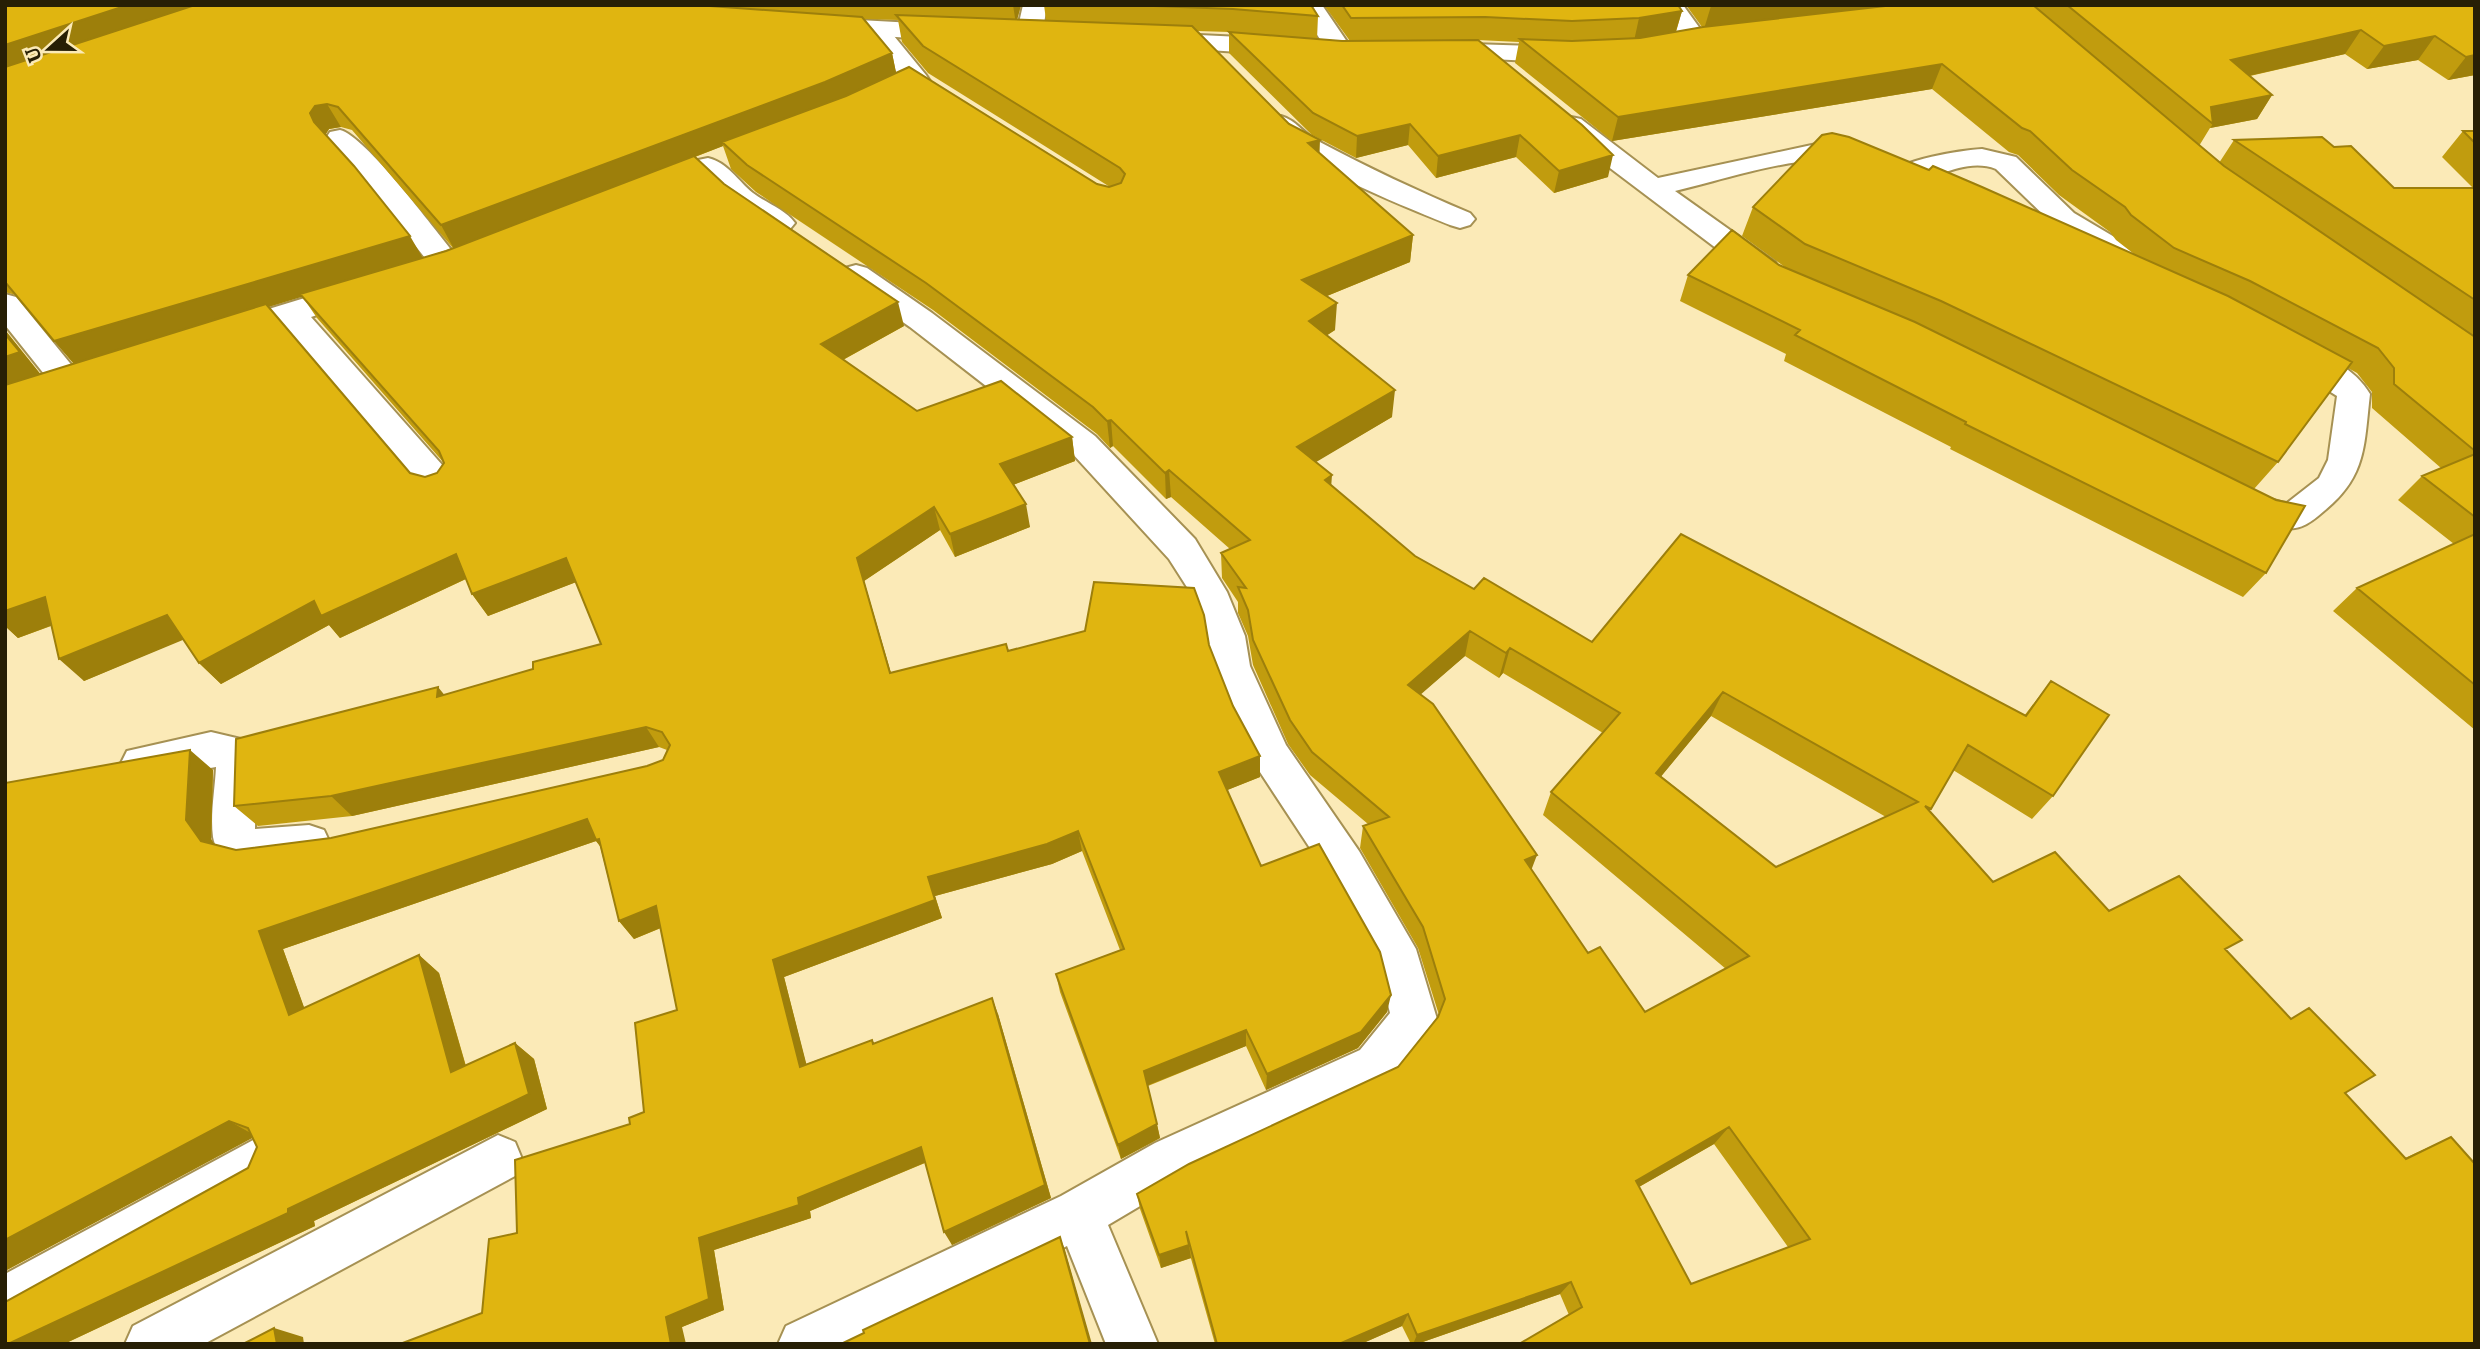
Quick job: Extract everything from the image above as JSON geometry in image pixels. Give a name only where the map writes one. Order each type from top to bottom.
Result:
[{"type":"street","points":[[1029,36],[1035,5]]},
{"type":"street","points":[[1309,5],[1341,52]]},
{"type":"street","points":[[1670,5],[1684,43],[1723,38]]},
{"type":"street","points":[[796,24],[973,34]]},
{"type":"street","points":[[867,103],[928,88],[876,30]]},
{"type":"street","points":[[1001,35],[1055,37]]},
{"type":"street","points":[[1135,40],[1369,52]]},
{"type":"street","points":[[1201,43],[1228,70]]},
{"type":"street","points":[[1411,51],[1594,54]]},
{"type":"street","points":[[1480,51],[1511,76]]},
{"type":"street","points":[[1264,107],[1300,143],[1392,191],[1460,219]]},
{"type":"street","points":[[1552,109],[1633,176],[1654,187],[1781,282],[1793,287]]},
{"type":"street","points":[[340,138],[447,264]]},
{"type":"street","points":[[1654,187],[1821,151],[1875,163],[1941,191]]},
{"type":"street","points":[[1903,175],[1982,155],[1996,158],[2006,163],[2064,219],[2149,277],[2029,229]]},
{"type":"street","points":[[707,166],[744,200],[921,320],[1083,444],[1182,549],[1209,592],[1226,636],[1231,666],[1256,726],[1272,757],[1344,864],[1399,964],[1414,1019],[1377,1066],[1172,1160],[1079,1214],[804,1344]]},
{"type":"street","points":[[197,342],[382,285]]},
{"type":"street","points":[[5,304],[67,381]]},
{"type":"street","points":[[290,312],[440,485]]},
{"type":"street","points":[[2231,495],[2267,514],[2294,517],[2332,486],[2345,460],[2354,394],[2346,383],[2267,340]]},
{"type":"street","points":[[105,770],[222,749],[231,752],[236,762],[234,838],[241,845],[259,848],[339,838]]},
{"type":"street","points":[[151,1344],[498,1159]]},
{"type":"street","points":[[5,1303],[257,1162]]},
{"type":"street","points":[[1079,1214],[1132,1344]]},
{"type":"building","points":[[5,5],[128,5],[5,45]]},
{"type":"building","points":[[195,5],[696,5],[862,17],[892,53],[825,82],[441,225],[338,107],[327,104],[315,106],[310,113],[314,122],[354,166],[410,236],[54,341],[5,282],[5,67]]},
{"type":"building","points":[[1128,5],[1311,5],[1318,16],[1233,9]]},
{"type":"building","points":[[1342,5],[1678,5],[1682,11],[1639,18],[1572,21],[1485,17],[1351,18]]},
{"type":"building","points":[[1894,5],[2033,5],[2224,166],[2475,337],[2475,451],[2394,384],[2394,368],[2378,348],[2250,281],[2174,248],[2131,215],[2125,207],[2072,170],[2030,131],[2022,128],[1942,64],[1618,117],[1520,39],[1572,41],[1640,38],[1703,27]]},
{"type":"building","points":[[2067,5],[2475,5],[2475,55],[2466,57],[2435,36],[2384,46],[2361,30],[2231,60],[2272,95],[2211,107],[2213,124]]},
{"type":"building","points":[[896,15],[1192,26],[1289,124],[1320,140],[1308,143],[1413,235],[1302,280],[1337,303],[1309,321],[1395,390],[1297,447],[1332,475],[1325,480],[1415,556],[1474,589],[1484,578],[1592,642],[1681,534],[2026,716],[2051,681],[2109,715],[2053,796],[1968,745],[1931,809],[1925,806],[1993,882],[2055,852],[2109,911],[2179,876],[2242,940],[2225,949],[2291,1019],[2309,1008],[2375,1075],[2345,1093],[2406,1159],[2451,1137],[2475,1164],[2475,1344],[1519,1344],[1582,1307],[1571,1282],[1417,1335],[1408,1314],[1339,1344],[1217,1344],[1186,1231],[1189,1245],[1159,1255],[1137,1194],[1189,1164],[1398,1067],[1438,1017],[1445,999],[1423,927],[1363,826],[1389,817],[1312,752],[1290,720],[1253,640],[1248,610],[1238,587],[1246,588],[1221,553],[1250,540],[1169,470],[1165,473],[1111,420],[1107,421],[1093,407],[926,283],[747,165],[722,142],[846,96],[909,67],[1097,184],[1109,187],[1121,183],[1125,174],[1120,168],[923,46]],"holes":[[[1470,631],[1506,653],[1510,648],[1620,713],[1551,792],[1749,956],[1645,1012],[1600,947],[1588,953],[1525,860],[1537,855],[1433,704],[1408,685]],[[1723,692],[1918,802],[1776,867],[1656,773]],[[1729,1127],[1810,1239],[1691,1284],[1636,1181]]]},
{"type":"building","points":[[1229,32],[1342,41],[1478,40],[1582,125],[1613,155],[1559,171],[1520,135],[1438,156],[1410,124],[1357,136],[1313,113]]},
{"type":"building","points":[[2463,131],[2475,131],[2475,143]]},
{"type":"building","points":[[1832,133],[1849,137],[1929,170],[1933,166],[1982,187],[2228,296],[2352,362],[2278,462],[1941,301],[1805,244],[1753,207],[1822,135]]},
{"type":"building","points":[[2322,137],[2334,147],[2351,146],[2394,188],[2475,188],[2475,300],[2234,140]]},
{"type":"building","points":[[694,156],[724,184],[898,302],[821,344],[917,411],[1001,381],[1072,437],[1000,464],[1026,504],[950,534],[934,507],[857,558],[890,673],[1006,644],[1008,651],[1085,631],[1094,582],[1194,588],[1204,615],[1209,645],[1233,706],[1260,756],[1219,772],[1261,866],[1319,844],[1380,952],[1391,995],[1361,1032],[1267,1074],[1246,1030],[1144,1071],[1157,1124],[1118,1145],[1056,974],[1124,949],[1078,831],[1047,844],[928,877],[935,900],[773,960],[800,1067],[872,1040],[873,1044],[992,998],[1045,1185],[944,1232],[921,1147],[798,1198],[799,1205],[699,1238],[709,1299],[666,1317],[671,1344],[400,1344],[482,1313],[489,1239],[517,1233],[515,1160],[630,1124],[629,1118],[644,1112],[635,1023],[677,1010],[656,906],[619,921],[599,839],[596,840],[587,819],[259,931],[289,1015],[419,955],[451,1072],[515,1043],[529,1094],[288,1209],[288,1213],[5,1344],[5,1302],[248,1168],[257,1147],[248,1128],[229,1121],[5,1240],[5,783],[190,750],[186,820],[201,841],[236,850],[331,838],[647,766],[663,760],[670,745],[662,732],[646,727],[331,796],[234,806],[236,739],[438,687],[437,697],[533,669],[533,662],[601,644],[566,558],[472,594],[456,554],[321,616],[314,601],[199,663],[167,615],[59,659],[45,597],[5,611],[5,385],[266,304],[410,473],[425,477],[437,473],[444,463],[439,451],[300,294],[446,251]]},
{"type":"building","points":[[1732,230],[1779,265],[1915,322],[2276,500],[2305,506],[2266,573],[1965,424],[1966,422],[1795,335],[1800,330],[1688,275]]},
{"type":"building","points":[[5,334],[20,352],[5,357]]},
{"type":"building","points":[[2475,454],[2475,517],[2422,476]]},
{"type":"building","points":[[2475,534],[2475,685],[2357,588]]},
{"type":"building","points":[[1060,1237],[1090,1344],[841,1344],[864,1333],[863,1330]]},
{"type":"building","points":[[274,1328],[277,1344],[243,1344]]}]
